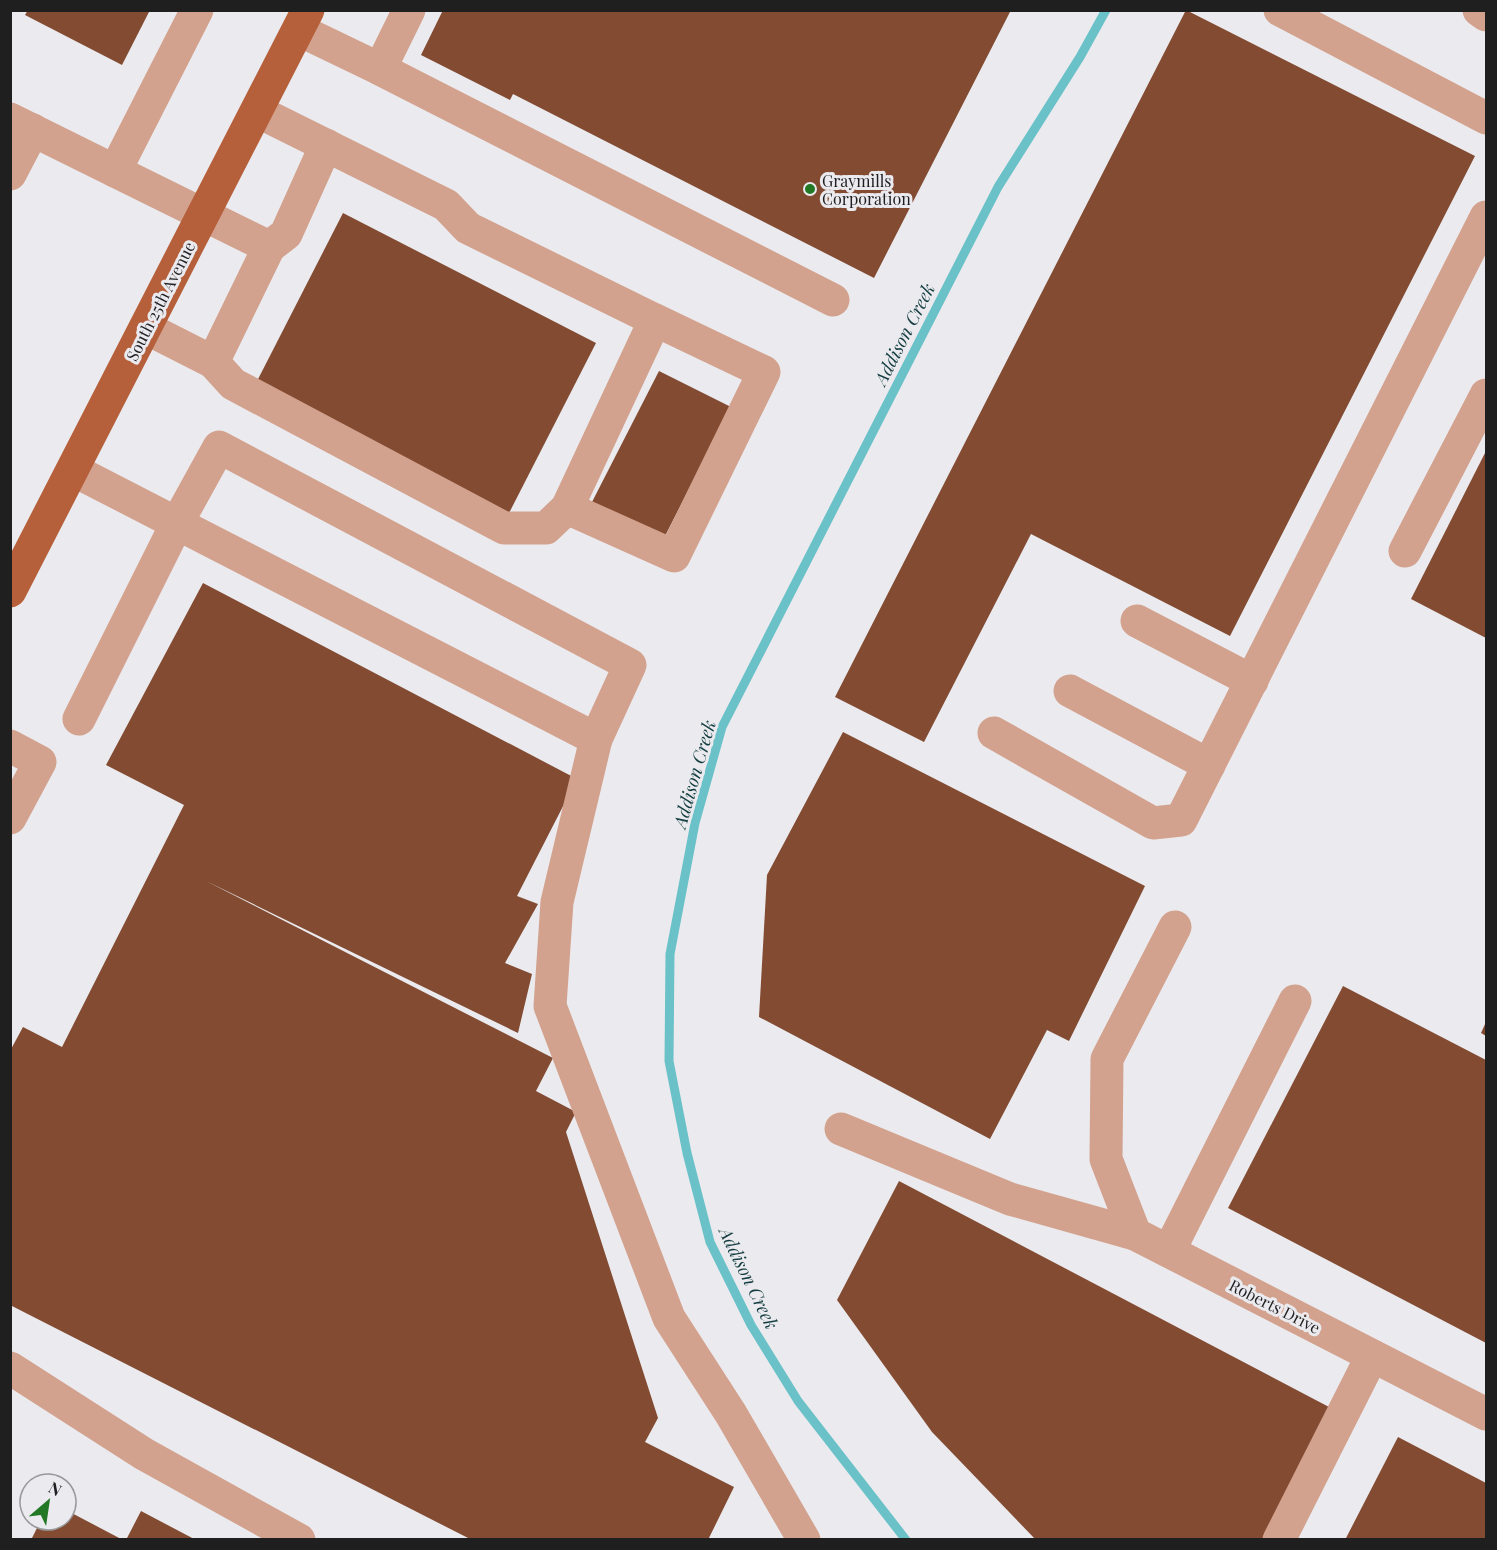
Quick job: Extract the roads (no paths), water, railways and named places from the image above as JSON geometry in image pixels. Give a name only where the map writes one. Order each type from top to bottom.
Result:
[{"type":"main road","name":"South 25th Avenue","points":[[10,591],[303,20]]},
{"type":"street","points":[[115,171],[197,10]]},
{"type":"street","points":[[380,69],[409,10]]},
{"type":"street","points":[[1280,10],[1486,118]]},
{"type":"street","points":[[1479,10],[1486,15]]},
{"type":"street","points":[[303,20],[380,69],[833,300]]},
{"type":"street","points":[[257,111],[446,205],[468,228],[764,372],[674,556],[567,508]]},
{"type":"street","points":[[10,174],[22,125],[269,247]]},
{"type":"street","points":[[213,362],[269,247],[286,234],[326,145]]},
{"type":"street","points":[[994,733],[1153,823],[1181,820],[1486,217]]},
{"type":"street","points":[[146,328],[213,362],[233,384],[504,528],[546,528],[567,508],[655,320]]},
{"type":"street","points":[[1405,551],[1486,395]]},
{"type":"street","points":[[79,719],[176,525],[219,447],[630,664],[596,739],[557,902],[550,1006],[669,1318],[730,1414],[804,1539]]},
{"type":"street","points":[[73,470],[596,739]]},
{"type":"street","points":[[1137,621],[1252,681]]},
{"type":"street","points":[[1070,691],[1209,765]]},
{"type":"street","points":[[10,746],[40,762],[10,818]]},
{"type":"street","points":[[1135,1234],[1106,1159],[1107,1059],[1175,927]]},
{"type":"street","points":[[1169,1251],[1295,1002]]},
{"type":"street","name":"Roberts Drive","points":[[841,1129],[1010,1199],[1135,1234],[1486,1414]]},
{"type":"street","points":[[1279,1539],[1372,1356]]},
{"type":"street","points":[[13,1374],[144,1454],[299,1539]]},
{"type":"waterway","name":"Addison Creek","points":[[906,1540],[798,1401],[751,1325],[710,1242],[687,1153],[669,1061],[670,954],[695,823],[722,727],[998,187],[1080,57],[1106,10]]},
{"type":"place","name":"Graymills Corporation","points":[[810,189]]}]
